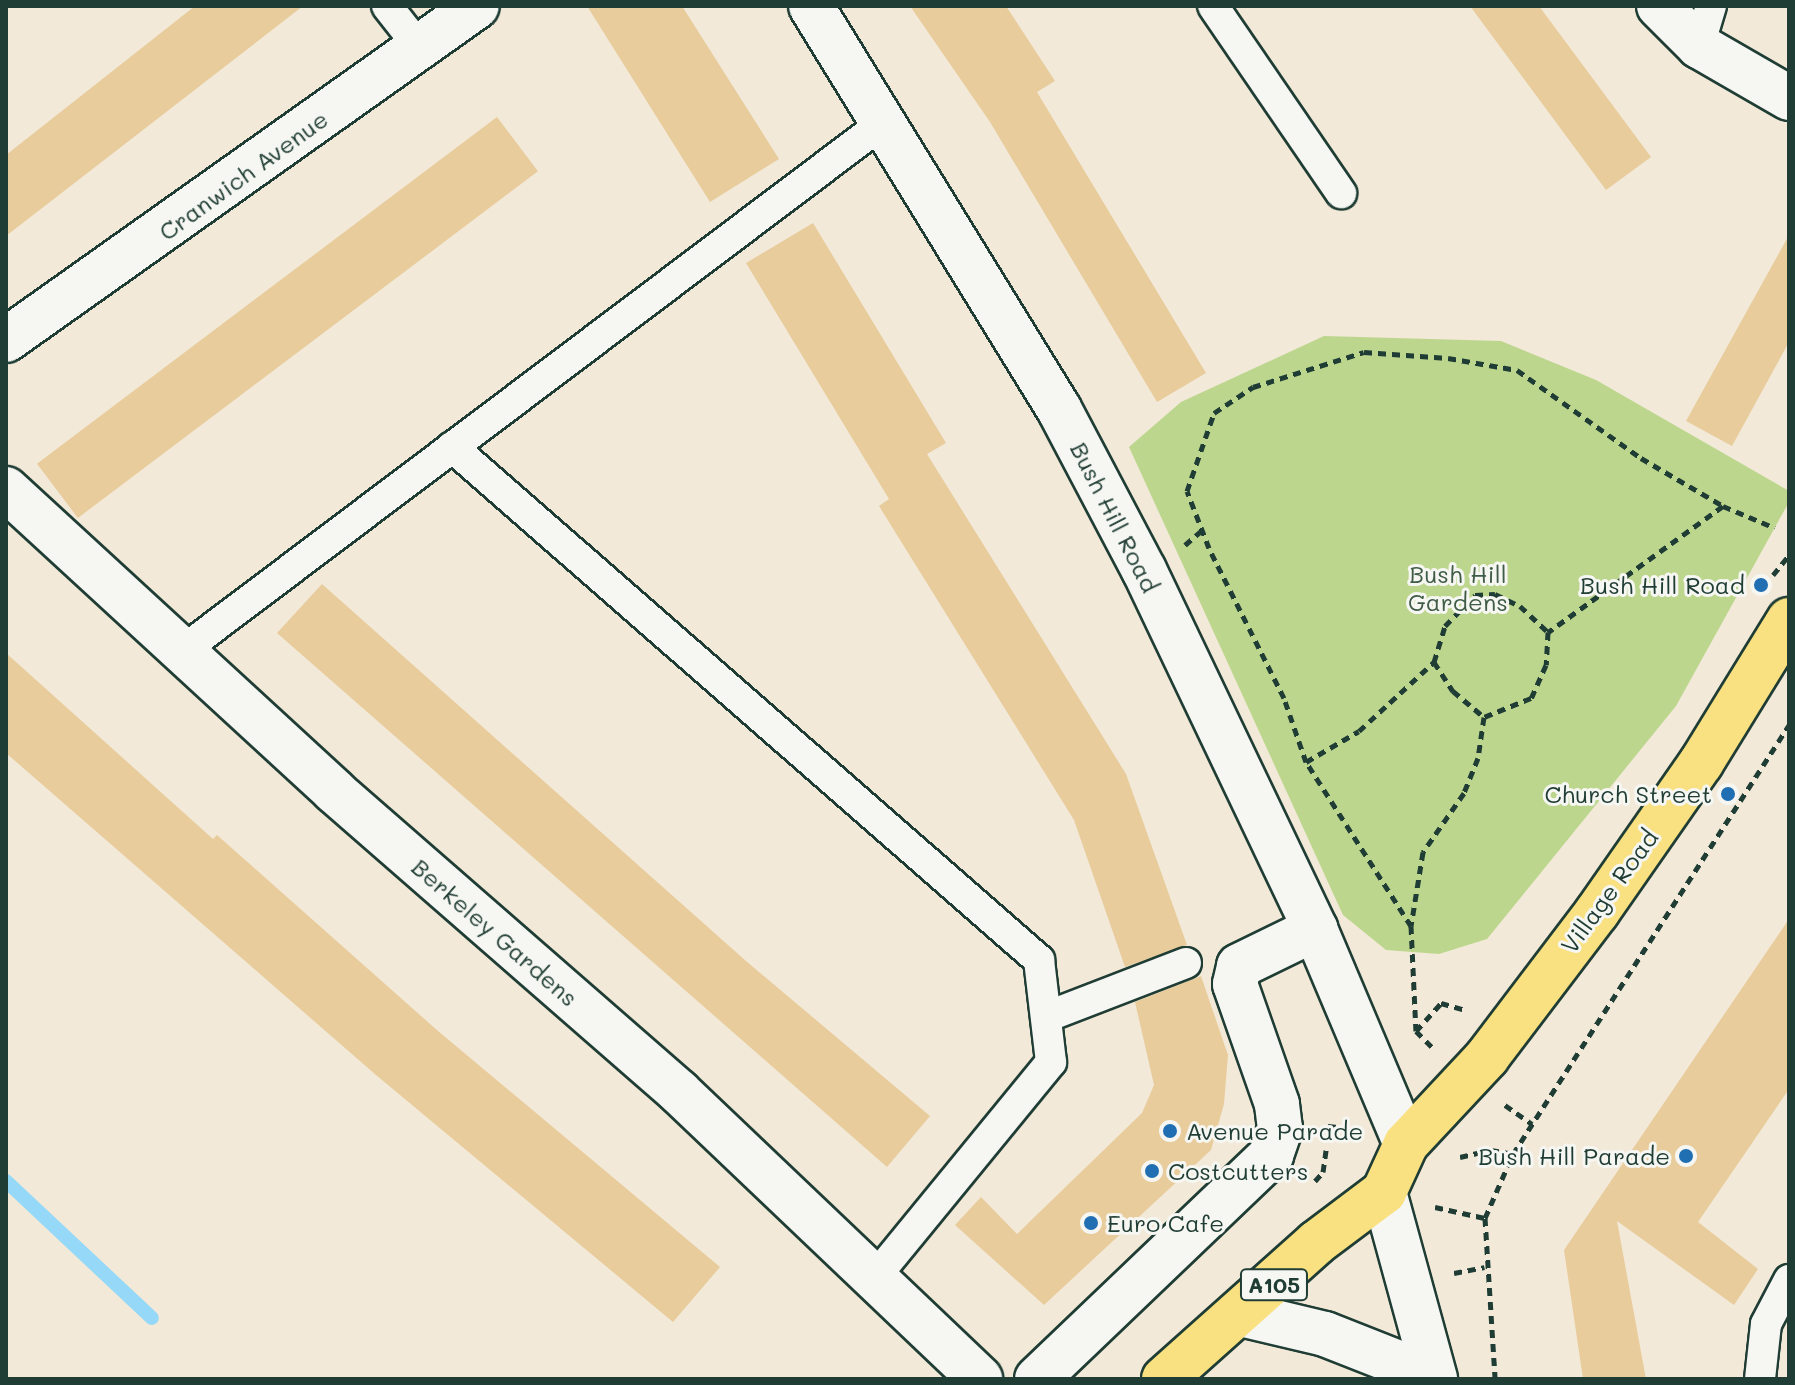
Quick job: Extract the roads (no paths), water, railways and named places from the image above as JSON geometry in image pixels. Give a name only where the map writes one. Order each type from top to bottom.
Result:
[{"type":"main road","name":"Village Road","points":[[1406,1144],[1487,1057],[1597,912],[1701,763],[1789,620]]},
{"type":"main road","name":"A105","points":[[1164,1379],[1241,1314],[1316,1243],[1384,1192],[1406,1144]]},
{"type":"street","name":"Cranwich Avenue","points":[[6,340],[477,6]]},
{"type":"street","name":"Bush Hill Road","points":[[811,6],[1059,409],[1144,570],[1315,929],[1406,1144]]},
{"type":"street","points":[[1659,6],[1705,26],[1789,98]]},
{"type":"street","name":"Berkeley Gardens","points":[[6,489],[182,651],[679,1092],[876,1276],[980,1379]]},
{"type":"street","points":[[1037,1379],[1271,1155],[1280,1129],[1277,1104],[1235,984],[1239,966],[1315,929]]},
{"type":"street","points":[[1384,1192],[1434,1378]]},
{"type":"street","points":[[1241,1314],[1325,1334],[1434,1378]]},
{"type":"lane","points":[[387,6],[420,48]]},
{"type":"lane","points":[[1213,6],[1341,193]]},
{"type":"lane","points":[[182,651],[883,123]]},
{"type":"lane","points":[[452,447],[1039,960],[1051,1062],[876,1276]]},
{"type":"lane","points":[[1046,1017],[1186,963]]},
{"type":"lane","points":[[1760,1379],[1766,1324],[1789,1280]]},
{"type":"waterway","points":[[6,1181],[152,1318]]},
{"type":"place","name":"Bush Hill Road","points":[[1761,585]]},
{"type":"place","name":"Church Street","points":[[1728,794]]},
{"type":"place","name":"Avenue Parade","points":[[1170,1131]]},
{"type":"place","name":"Bush Hill Parade","points":[[1686,1156]]},
{"type":"place","name":"Costcutters","points":[[1152,1171]]},
{"type":"place","name":"Euro Cafe","points":[[1091,1223]]},
{"type":"park label","name":"Bush Hill Gardens","points":[[1458,588]]}]
